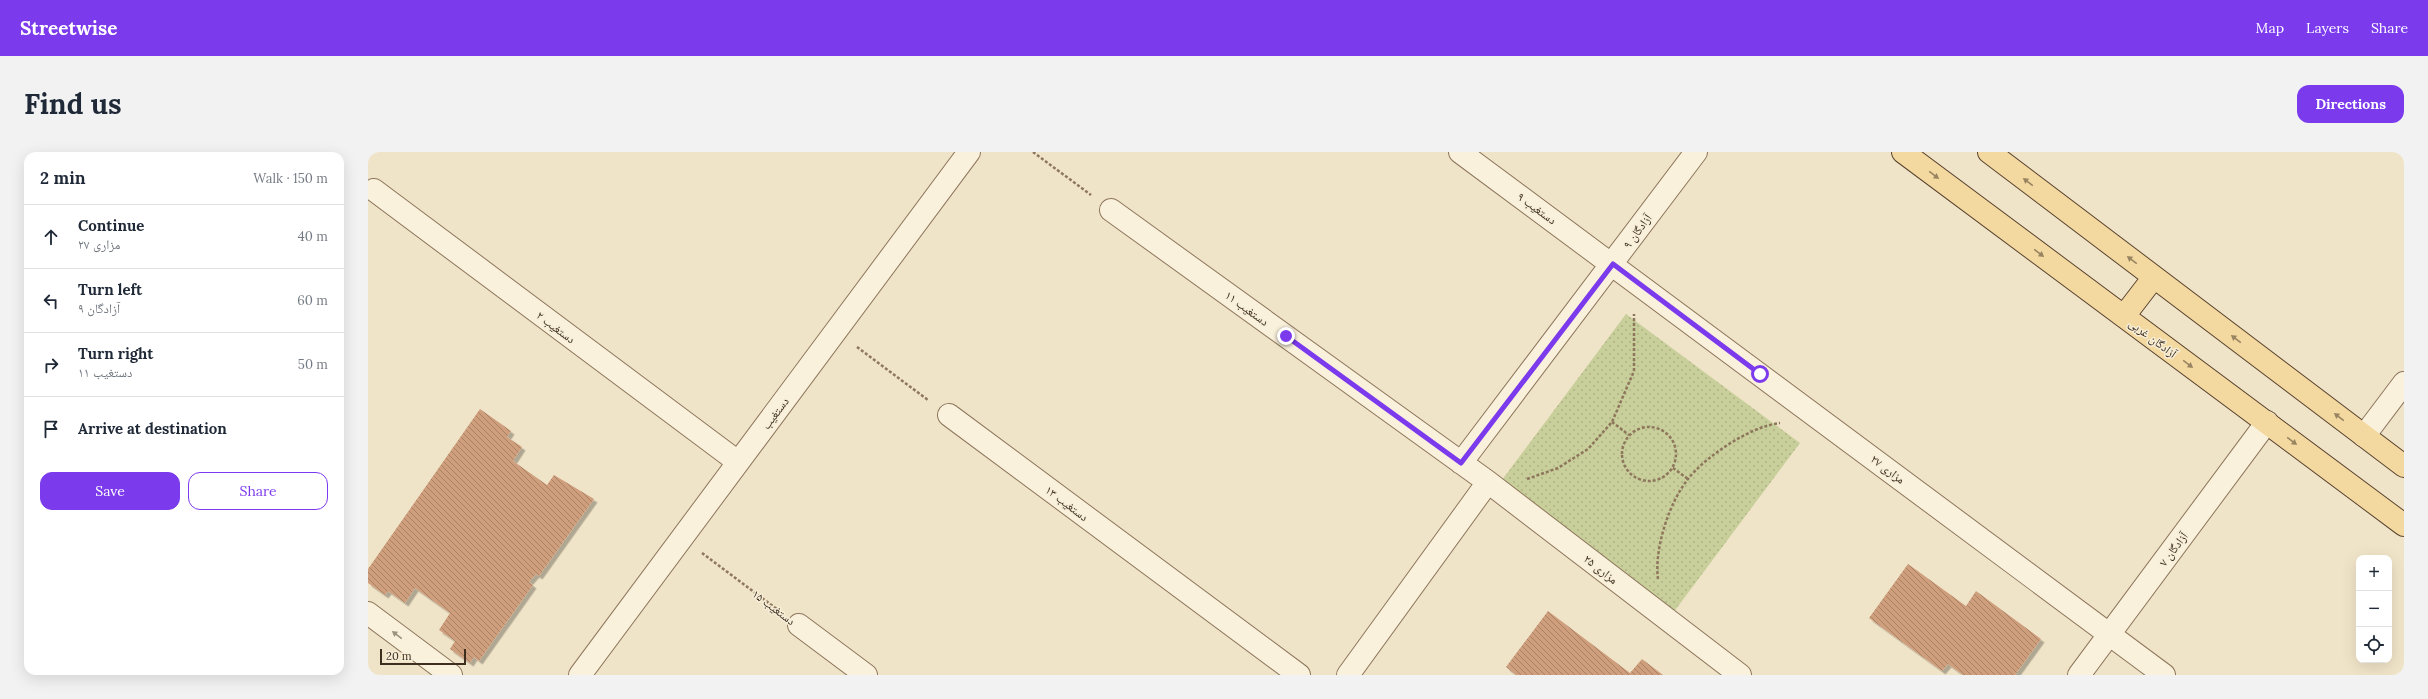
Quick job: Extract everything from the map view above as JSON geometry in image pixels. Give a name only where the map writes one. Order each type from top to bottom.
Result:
[{"type":"main road","name":"آزادگان غربی","points":[[1903,152],[2404,525]]},
{"type":"main road","points":[[1989,152],[2404,466]]},
{"type":"main road","points":[[2124,316],[2154,277]]},
{"type":"street","name":"دستغیب","points":[[580,675],[969,152]]},
{"type":"street","name":"دستغیب ۹","points":[[1460,152],[1613,264]]},
{"type":"street","name":"آزادگان ۹","points":[[1461,463],[1613,264],[1696,152]]},
{"type":"street","name":"دستغیب ۲","points":[[374,190],[738,462]]},
{"type":"street","name":"دستغیب ۱۱","points":[[1111,210],[1461,463]]},
{"type":"street","name":"مزاری ۲۷","points":[[1613,264],[2164,675]]},
{"type":"street","points":[[2364,436],[2404,383]]},
{"type":"street","name":"دستغیب ۱۳","points":[[949,415],[1299,675]]},
{"type":"street","name":"آزادگان ۷","points":[[2079,675],[2267,422]]},
{"type":"street","name":"مزاری ۲۵","points":[[1461,463],[1488,482],[1663,618],[1740,675]]},
{"type":"street","points":[[1348,675],[1488,482]]},
{"type":"street","points":[[368,613],[451,675]]},
{"type":"street","name":"دستغیب ۱۵","points":[[800,625],[866,675]]},
{"type":"path","points":[[1033,152],[1111,210]]},
{"type":"path","points":[[1488,482],[1524,480],[1558,468],[1588,449],[1612,422],[1634,371],[1634,315],[1631,308]]},
{"type":"path","points":[[836,332],[949,415]]},
{"type":"path","points":[[1663,618],[1656,568],[1666,520],[1688,479],[1726,444],[1772,424],[1821,419]]},
{"type":"path","points":[[1612,422],[1629,434]]},
{"type":"path","points":[[1643,427],[1648,427],[1659,428],[1671,437],[1676,452],[1672,468],[1661,478],[1646,481],[1632,475],[1623,463],[1622,448],[1629,434],[1643,427]]},
{"type":"path","points":[[1672,468],[1688,479]]},
{"type":"path","name":"دستغیب ۱۵","points":[[682,538],[800,625]]},
{"type":"green space","points":[[1626,314],[1800,443],[1673,613],[1499,484]]},
{"type":"building","points":[[480,409],[511,431],[507,437],[522,447],[513,461],[547,485],[554,475],[594,499],[539,576],[536,574],[529,582],[533,585],[479,661],[474,657],[470,663],[450,649],[455,641],[439,630],[450,613],[415,588],[405,603],[388,591],[385,595],[368,583],[368,569]]},
{"type":"building","points":[[1908,564],[1966,606],[1976,591],[2041,639],[2015,675],[1963,675],[1948,664],[1942,671],[1869,618]]},
{"type":"building","points":[[1548,611],[1630,673],[1642,659],[1663,675],[1516,675],[1506,667]]},
{"type":"route","points":[[1286,336],[1461,463],[1613,264],[1760,374]]}]
